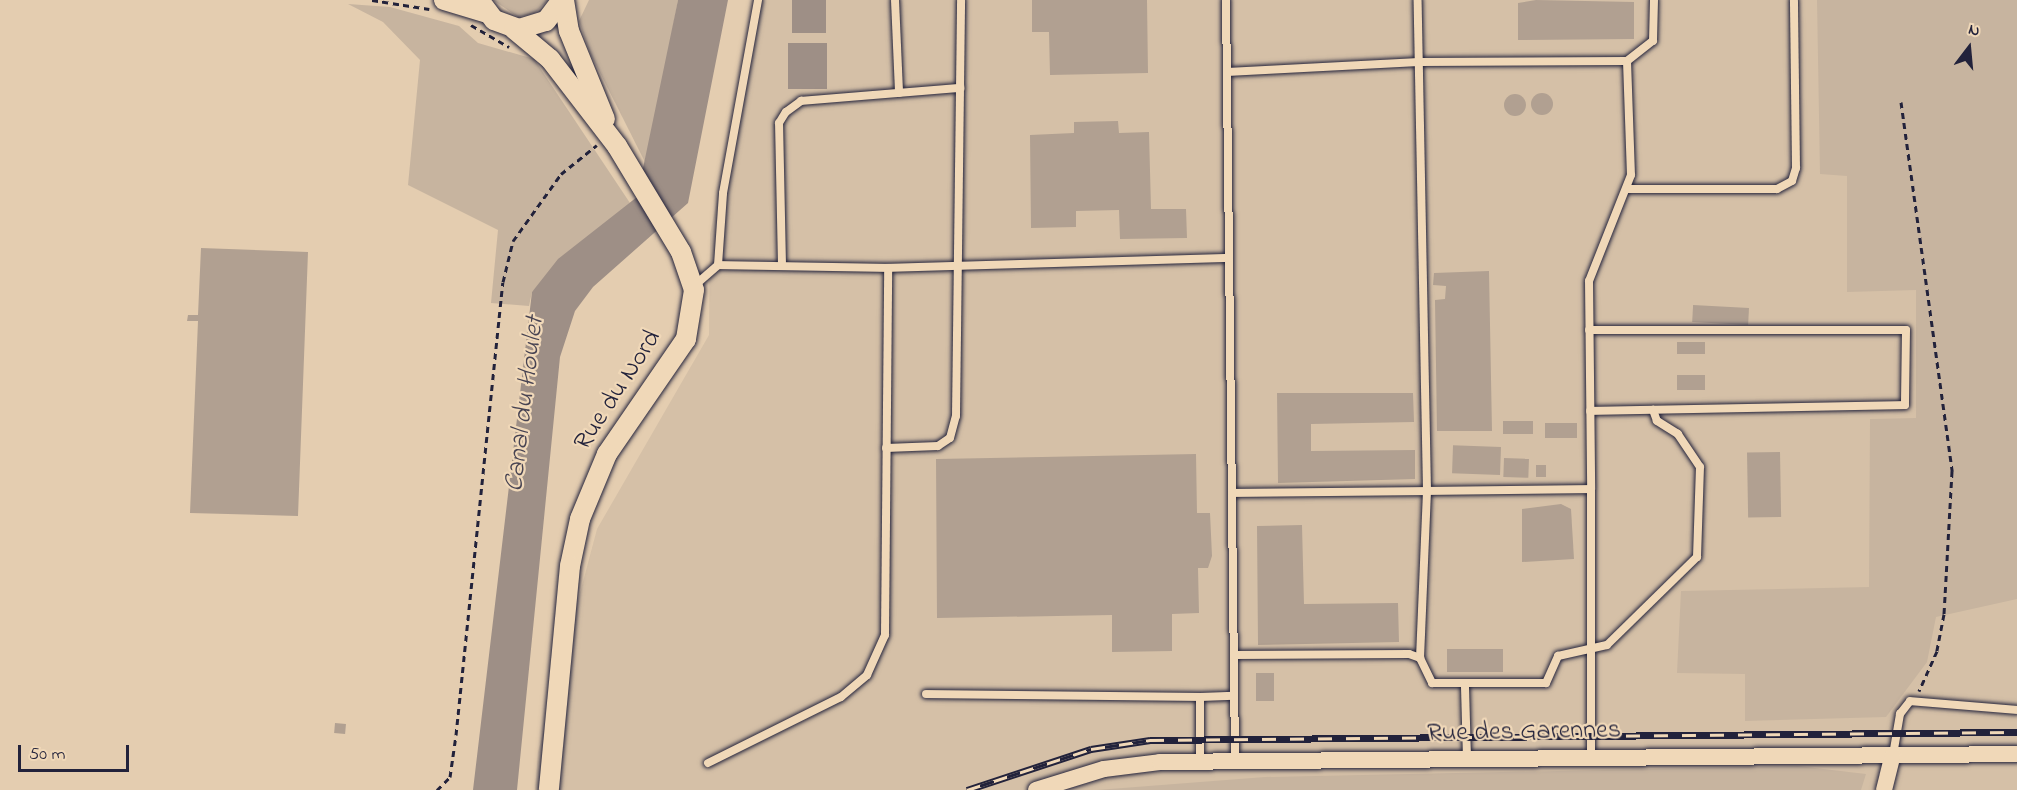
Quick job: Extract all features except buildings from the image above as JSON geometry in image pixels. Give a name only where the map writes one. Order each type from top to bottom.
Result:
[{"type":"street","name":"Rue du Nord","points":[[563,0],[569,31],[617,146]]},
{"type":"street","points":[[514,29],[546,21],[563,0]]},
{"type":"street","name":"Rue du Nord","points":[[438,5],[483,7],[550,58],[617,146],[675,242],[693,286],[686,339],[610,448],[580,519],[570,566],[549,790]]},
{"type":"street","name":"Rue des Garennes","points":[[1036,790],[1104,769],[1200,761],[2017,754]]},
{"type":"street","points":[[1884,790],[1893,755]]},
{"type":"lane","points":[[718,265],[723,193],[758,0]]},
{"type":"lane","points":[[895,0],[899,93]]},
{"type":"lane","points":[[886,448],[938,446],[950,438],[960,266],[961,0]]},
{"type":"lane","points":[[1226,0],[1235,761]]},
{"type":"lane","points":[[1418,0],[1427,491],[1420,658],[1432,683],[1465,687],[1546,683],[1558,656],[1591,651],[1607,645],[1697,557],[1700,467],[1677,434],[1656,421],[1653,410]]},
{"type":"lane","points":[[1227,72],[1419,62],[1627,61],[1653,41],[1654,0]]},
{"type":"lane","points":[[1628,189],[1777,189],[1792,181],[1796,168],[1794,0]]},
{"type":"lane","points":[[1591,758],[1589,330],[1593,264],[1628,189],[1627,61]]},
{"type":"lane","points":[[782,266],[779,123],[786,112],[801,100],[960,88]]},
{"type":"lane","points":[[693,286],[718,265],[888,268],[1229,258]]},
{"type":"lane","points":[[708,764],[841,697],[867,675],[880,654],[885,635],[888,268]]},
{"type":"lane","points":[[1589,330],[1906,330],[1905,405],[1590,411]]},
{"type":"lane","points":[[1232,493],[1591,489]]},
{"type":"lane","points":[[1234,655],[1420,658]]},
{"type":"lane","points":[[1465,687],[1467,760]]},
{"type":"lane","points":[[926,694],[1200,698],[1234,696]]},
{"type":"lane","points":[[1200,698],[1200,761]]},
{"type":"lane","points":[[1893,755],[1900,714],[1910,701],[2017,710]]},
{"type":"path","points":[[372,0],[438,5]]},
{"type":"path","points":[[1902,102],[1952,471],[1940,639],[1923,687],[1910,701]]},
{"type":"path","points":[[437,790],[450,777],[456,735],[500,306],[513,241],[561,174],[595,145],[617,146]]},
{"type":"shaded area","points":[[493,0],[548,0],[535,13],[518,17]]},
{"type":"shaded area","points":[[589,0],[678,0],[647,166],[590,53],[579,21]]},
{"type":"shaded area","points":[[758,0],[2017,0],[2017,790],[535,790],[538,752],[597,529],[709,335],[710,234]]},
{"type":"shaded area","points":[[1817,0],[2017,0],[2017,599],[1936,617],[1927,662],[1886,717],[1745,721],[1745,674],[1677,673],[1681,591],[1869,587],[1870,419],[1916,418],[1916,290],[1847,292],[1847,176],[1820,174]]},
{"type":"shaded area","points":[[348,4],[390,7],[459,26],[478,43],[534,59],[630,203],[532,292],[529,306],[491,303],[498,230],[408,185],[420,60],[383,22]]},
{"type":"shaded area","points":[[1798,766],[1866,774],[1861,790],[1097,790],[1265,777]]},
{"type":"water","name":"Canal du Houlet","points":[[678,0],[728,0],[688,203],[593,287],[575,311],[560,357],[517,790],[473,790],[532,292],[558,259],[637,197]]},
{"type":"water","points":[[792,0],[826,0],[826,33],[792,33]]},
{"type":"water","points":[[788,43],[827,43],[827,89],[788,89]]},
{"type":"railway","points":[[967,790],[1091,749],[1150,740],[2017,732]]}]
